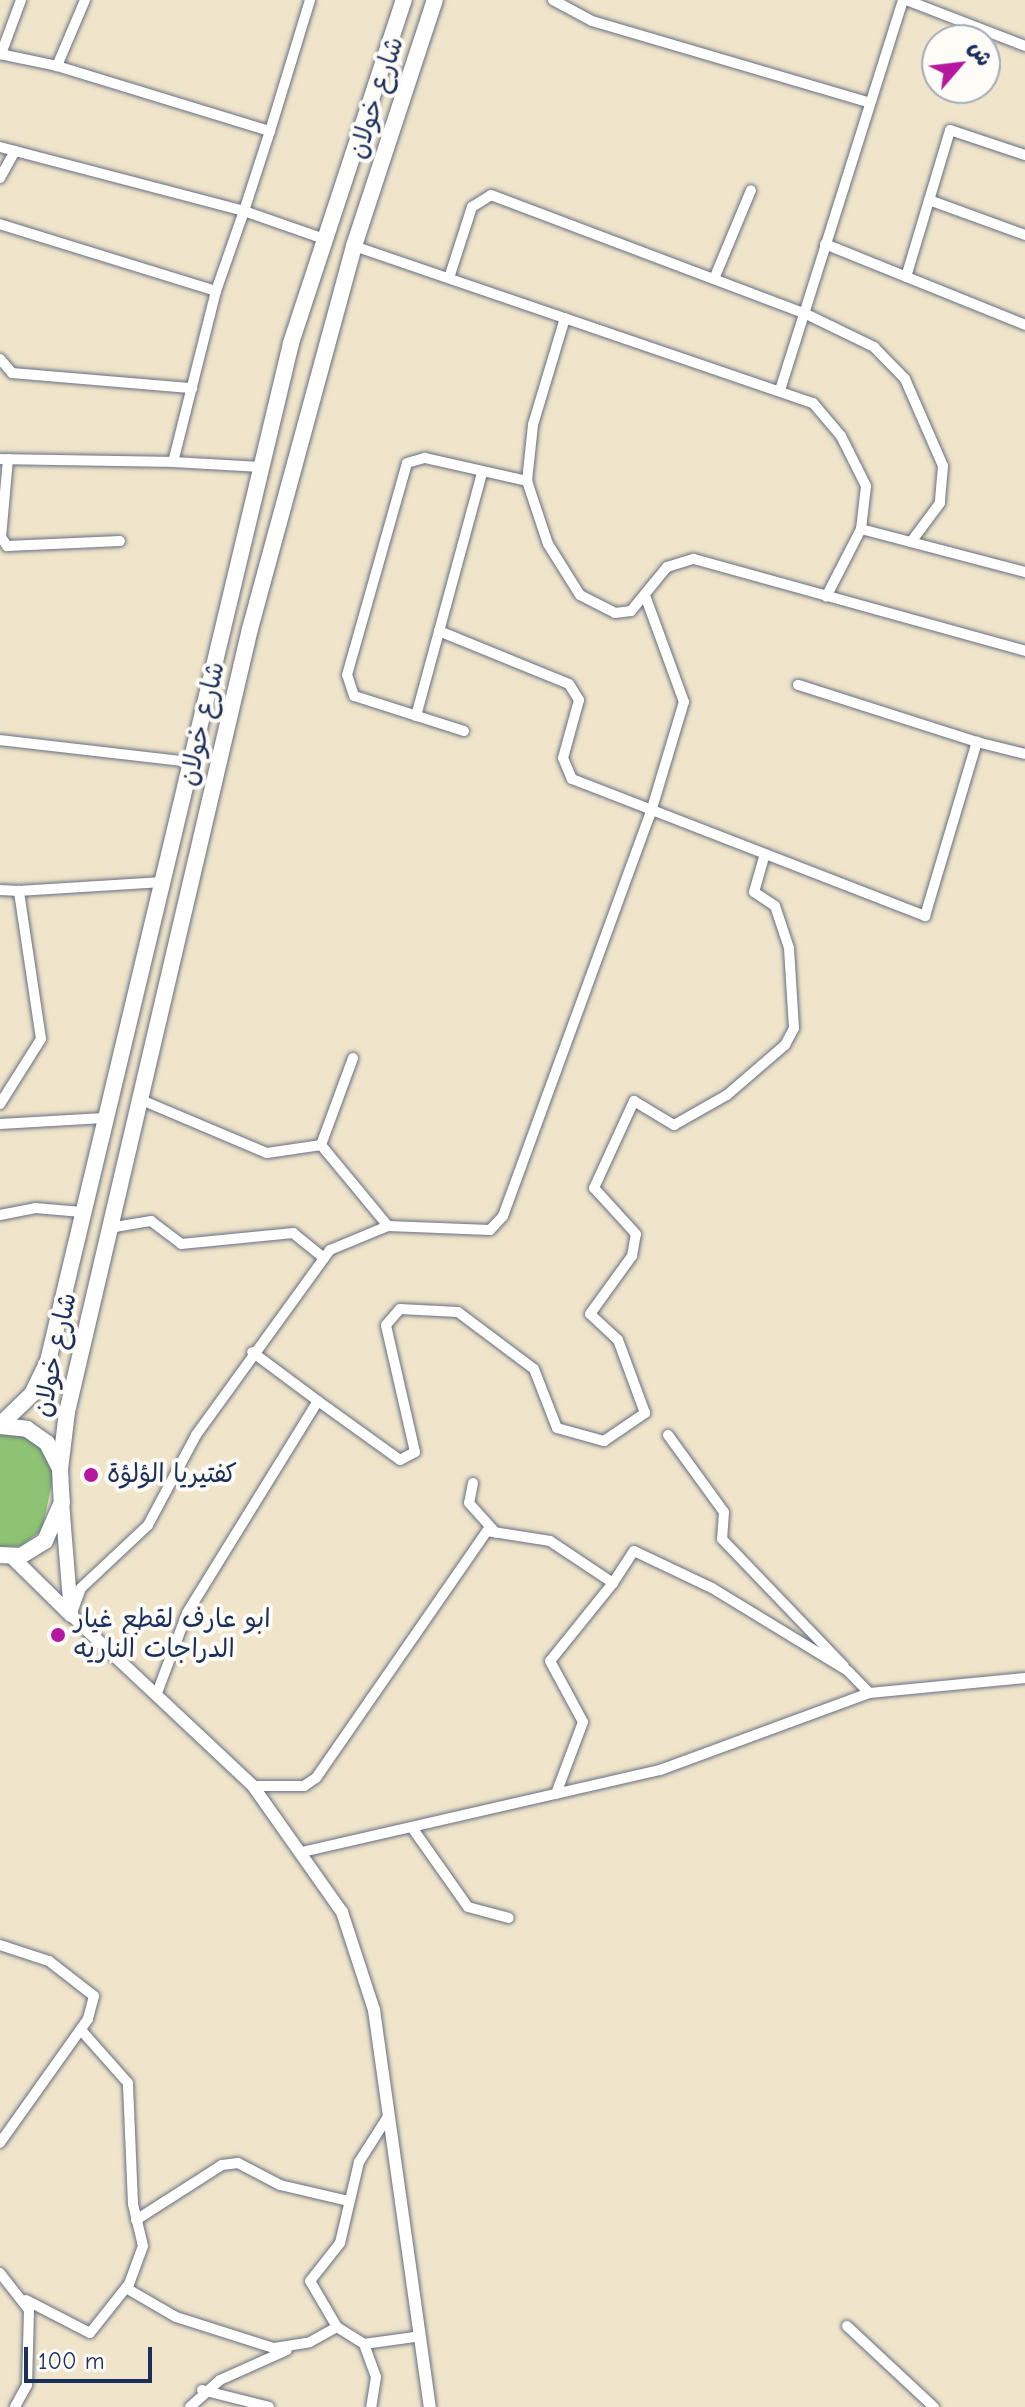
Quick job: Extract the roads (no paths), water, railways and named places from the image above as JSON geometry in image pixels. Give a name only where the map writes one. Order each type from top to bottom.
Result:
[{"type":"main road","name":"شارع خولان","points":[[0,1426],[42,1378],[261,467],[324,239],[404,0]]},
{"type":"main road","name":"شارع خولان","points":[[60,1469],[109,1228],[250,629],[354,246],[435,0]]},
{"type":"main road","points":[[227,616],[250,629]]},
{"type":"main road","points":[[0,1426],[38,1434],[60,1469],[71,1615]]},
{"type":"main road","points":[[0,1570],[6,1556],[45,1541],[62,1502]]},
{"type":"main road","points":[[6,1556],[71,1615]]},
{"type":"street","points":[[21,0],[1,54],[57,66],[270,131]]},
{"type":"street","points":[[57,66],[85,0]]},
{"type":"street","points":[[173,462],[216,291],[310,0]]},
{"type":"street","points":[[553,0],[592,21],[868,102]]},
{"type":"street","points":[[781,387],[868,102],[904,0],[1025,46]]},
{"type":"street","points":[[906,277],[950,130],[1025,155]]},
{"type":"street","points":[[0,147],[244,211],[324,239]]},
{"type":"street","points":[[0,178],[15,151]]},
{"type":"street","points":[[714,279],[751,190]]},
{"type":"street","points":[[449,278],[472,207],[491,195],[804,313],[891,362],[931,427],[945,482],[940,503],[911,542]]},
{"type":"street","points":[[929,200],[1025,235]]},
{"type":"street","points":[[0,224],[216,291]]},
{"type":"street","points":[[825,244],[1025,325]]},
{"type":"street","points":[[354,246],[781,387],[827,417],[857,464],[866,486],[861,529],[826,597]]},
{"type":"street","points":[[565,318],[533,425],[527,481],[548,544],[580,595],[615,613],[646,598],[667,567],[694,559],[1025,651]]},
{"type":"street","points":[[0,359],[12,373],[192,388]]},
{"type":"street","points":[[464,731],[354,696],[347,675],[400,471],[425,458],[481,476],[527,481]]},
{"type":"street","points":[[120,541],[7,546],[1,537],[4,459],[261,467]]},
{"type":"street","points":[[416,716],[481,476]]},
{"type":"street","points":[[861,529],[1025,572]]},
{"type":"street","points":[[430,2407],[415,2337],[374,2010],[342,1912],[253,1786],[71,1615],[81,1588],[148,1525],[252,1352],[324,1258],[348,1237],[388,1226],[478,1232],[503,1216],[650,815],[684,702],[646,598]]},
{"type":"street","points":[[439,631],[569,684],[579,700],[564,768],[650,815],[925,916],[977,742]]},
{"type":"street","points":[[798,685],[977,742],[1025,754]]},
{"type":"street","points":[[0,740],[191,762]]},
{"type":"street","points":[[252,1352],[400,1460],[415,1452],[386,1325],[400,1309],[458,1312],[534,1369],[557,1428],[604,1441],[645,1413],[618,1340],[590,1314],[632,1256],[636,1234],[594,1188],[634,1101],[674,1125],[727,1095],[785,1045],[794,1028],[789,948],[775,906],[754,892],[764,857]]},
{"type":"street","points":[[0,890],[162,882]]},
{"type":"street","points":[[0,1104],[41,1039],[19,891]]},
{"type":"street","points":[[321,1145],[353,1058]]},
{"type":"street","points":[[139,1099],[267,1153],[321,1145]]},
{"type":"street","points":[[0,1124],[104,1118]]},
{"type":"street","points":[[321,1145],[388,1226]]},
{"type":"street","points":[[0,1215],[35,1208],[82,1212]]},
{"type":"street","points":[[109,1228],[151,1221],[181,1244],[293,1233],[324,1258]]},
{"type":"street","points":[[157,1693],[187,1613],[318,1401]]},
{"type":"street","points":[[668,1435],[724,1512],[722,1539],[869,1693]]},
{"type":"street","points":[[473,1483],[469,1503],[496,1533]]},
{"type":"street","points":[[253,1786],[304,1786],[316,1778],[487,1531],[550,1541],[613,1583]]},
{"type":"street","points":[[556,1794],[583,1722],[550,1661],[613,1583],[634,1551],[712,1588],[848,1671]]},
{"type":"street","points":[[302,1852],[660,1770],[869,1693],[1025,1678]]},
{"type":"street","points":[[413,1829],[468,1907],[509,1918]]},
{"type":"street","points":[[0,1945],[49,1961],[90,1989],[94,2005],[81,2030],[0,2143]]},
{"type":"street","points":[[0,2273],[26,2300],[90,2333],[126,2288],[143,2246],[136,2220],[128,2083],[81,2030]]},
{"type":"street","points":[[371,2407],[376,2377],[364,2344],[337,2327],[310,2281],[340,2243],[359,2162],[387,2118]]},
{"type":"street","points":[[136,2220],[222,2165],[238,2163],[280,2185],[349,2201]]},
{"type":"street","points":[[126,2288],[239,2340],[293,2348]]},
{"type":"street","points":[[15,2407],[27,2385],[26,2300]]},
{"type":"street","points":[[847,2326],[934,2407]]},
{"type":"street","points":[[190,2407],[202,2390],[337,2327]]},
{"type":"street","points":[[364,2344],[415,2337]]},
{"type":"street","points":[[202,2390],[269,2407]]},
{"type":"place","name":"كفتيريا الؤلؤة","points":[[91,1475]]},
{"type":"place","name":"ابو عارف لقطع غيار الدراجات الناريه","points":[[58,1635]]}]
